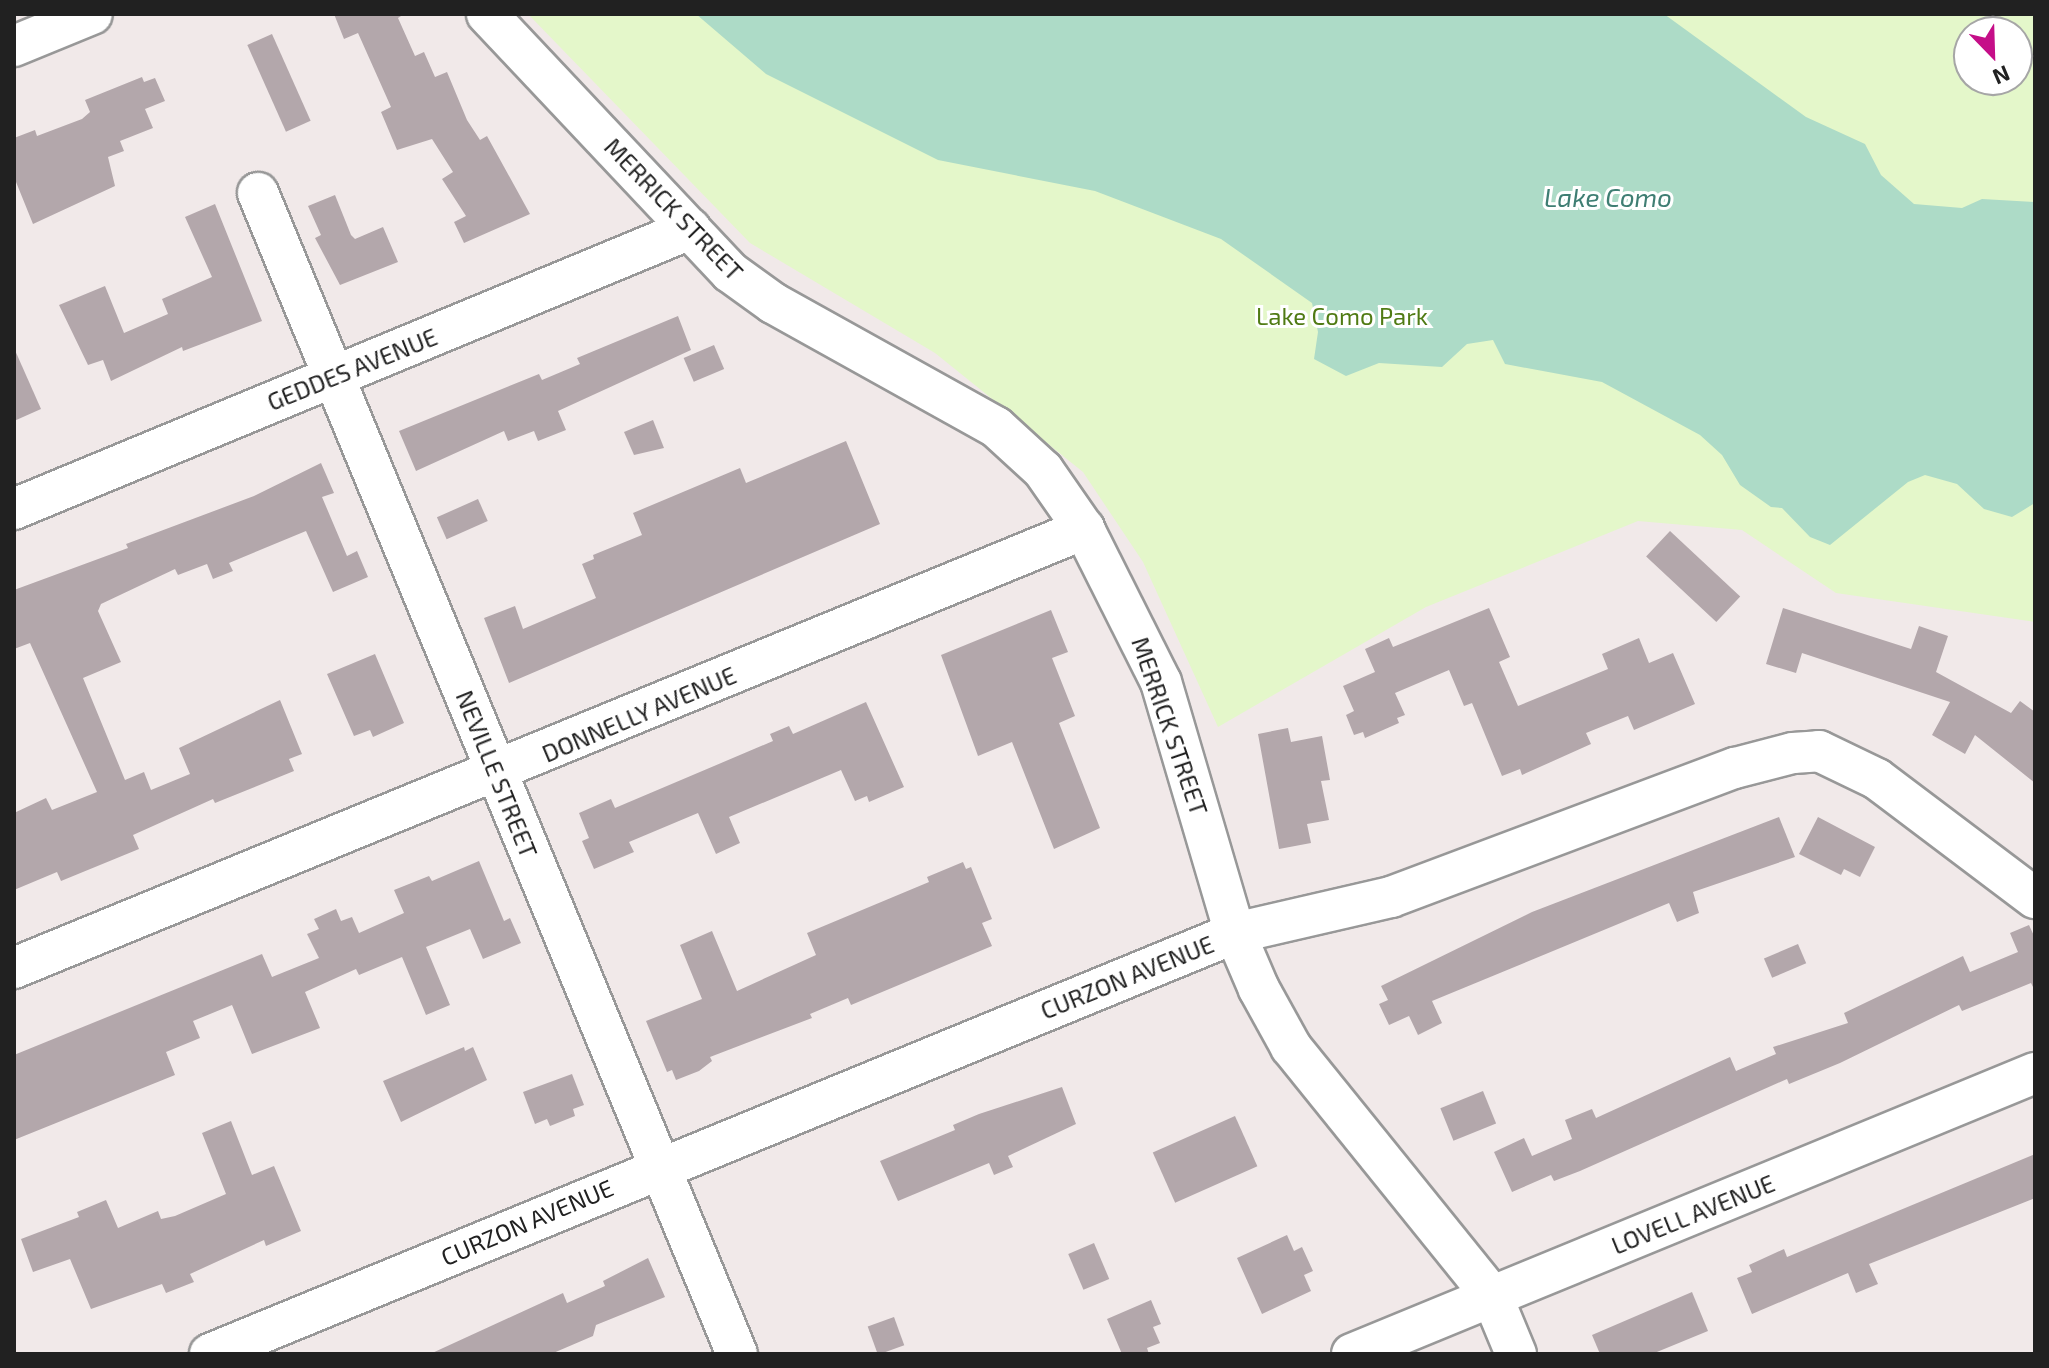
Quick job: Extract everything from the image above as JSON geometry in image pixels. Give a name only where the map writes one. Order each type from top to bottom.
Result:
[{"type":"street","points":[[14,46],[92,14]]},
{"type":"street","name":"MERRICK STREET","points":[[487,14],[730,272],[773,303],[996,427],[1043,470],[1084,529],[1161,682],[1235,933],[1291,1047],[1492,1296],[1516,1354]]},
{"type":"street","name":"NEVILLE STREET","points":[[258,193],[737,1354]]},
{"type":"street","name":"GEDDES AVENUE","points":[[14,509],[690,229]]},
{"type":"street","name":"DONNELLY AVENUE","points":[[14,968],[1084,529]]},
{"type":"street","name":"CURZON AVENUE","points":[[210,1354],[1235,933],[1391,897],[1735,768],[1819,751],[1877,779],[2035,898]]},
{"type":"street","name":"LOVELL AVENUE","points":[[1352,1354],[2035,1073]]},
{"type":"green space","name":"Lake Como Park","points":[[528,14],[2035,14],[2035,622],[1836,593],[1742,530],[1638,521],[1426,607],[1218,727],[1143,562],[1083,472],[935,353],[750,243]]},
{"type":"water","name":"Lake Como","points":[[696,14],[1664,14],[1806,117],[1865,144],[1881,175],[1914,204],[1962,208],[1982,199],[2035,202],[2035,503],[2012,517],[1984,509],[1957,484],[1925,475],[1908,482],[1830,545],[1810,537],[1782,508],[1771,507],[1740,485],[1722,455],[1700,435],[1602,382],[1505,364],[1493,340],[1467,344],[1442,367],[1379,363],[1346,376],[1314,359],[1318,332],[1312,303],[1221,239],[1095,191],[938,160],[766,74]]},
{"type":"building","points":[[334,14],[404,14],[398,18],[415,56],[424,52],[435,77],[447,72],[467,120],[480,140],[487,136],[530,214],[464,243],[454,222],[466,216],[442,179],[453,172],[432,139],[397,150],[381,112],[391,107],[358,33],[344,39]]},
{"type":"building","points":[[272,34],[311,121],[286,132],[247,45]]},
{"type":"building","points":[[142,77],[144,82],[155,78],[165,101],[145,109],[153,128],[120,141],[124,151],[108,157],[115,186],[33,224],[14,177],[14,138],[35,130],[37,136],[82,119],[90,112],[85,100]]},
{"type":"building","points":[[335,195],[351,235],[355,239],[383,227],[398,262],[340,285],[315,238],[321,235],[308,206]]},
{"type":"building","points":[[215,204],[262,321],[183,351],[182,347],[111,381],[103,360],[88,365],[59,305],[105,286],[124,333],[168,314],[162,299],[212,277],[185,217]]},
{"type":"building","points":[[678,316],[691,350],[558,411],[566,430],[538,441],[534,431],[508,441],[504,431],[416,471],[399,431],[539,374],[542,380],[580,364],[577,358]]},
{"type":"building","points":[[714,345],[724,369],[694,382],[684,358]]},
{"type":"building","points":[[14,348],[41,409],[14,421]]},
{"type":"building","points":[[653,420],[664,448],[634,455],[624,432]]},
{"type":"building","points":[[846,441],[880,524],[509,683],[484,618],[515,606],[523,629],[596,598],[582,564],[594,559],[593,555],[642,535],[633,513],[740,468],[746,483]]},
{"type":"building","points":[[321,463],[334,493],[322,497],[347,556],[357,551],[368,577],[333,592],[306,531],[229,563],[233,571],[213,579],[207,564],[178,575],[175,569],[101,604],[98,611],[121,662],[83,678],[125,780],[144,772],[151,790],[190,774],[179,748],[280,700],[302,754],[289,759],[294,771],[215,803],[213,799],[133,835],[139,849],[61,881],[57,872],[14,890],[14,813],[46,798],[52,810],[97,792],[30,643],[14,649],[14,590],[128,548],[126,544],[254,496]]},
{"type":"building","points":[[478,499],[488,521],[447,539],[437,517]]},
{"type":"building","points":[[1670,531],[1740,596],[1716,622],[1646,557]]},
{"type":"building","points":[[1489,608],[1510,657],[1499,662],[1518,706],[1608,669],[1602,654],[1639,638],[1649,663],[1673,653],[1695,704],[1634,730],[1628,716],[1586,733],[1591,744],[1522,775],[1520,769],[1502,776],[1472,703],[1464,706],[1449,670],[1395,693],[1405,715],[1397,718],[1399,723],[1365,738],[1363,732],[1354,735],[1346,715],[1354,711],[1343,686],[1375,672],[1365,649],[1389,638],[1393,647]]},
{"type":"building","points":[[1783,608],[1911,649],[1919,626],[1948,636],[1936,672],[2011,713],[2020,701],[2035,712],[2035,783],[1975,735],[1965,754],[1932,735],[1950,702],[1802,653],[1796,673],[1766,664]]},
{"type":"building","points":[[1051,610],[1068,652],[1052,658],[1075,716],[1059,723],[1100,828],[1054,849],[1012,742],[978,756],[941,655]]},
{"type":"building","points":[[375,654],[404,723],[373,737],[370,730],[354,736],[327,674]]},
{"type":"building","points":[[866,702],[904,787],[869,802],[867,796],[855,801],[841,770],[729,817],[740,843],[716,854],[698,813],[629,842],[634,852],[594,869],[582,841],[589,838],[579,813],[611,799],[615,808],[773,741],[770,734],[789,726],[793,734]]},
{"type":"building","points":[[1288,728],[1291,742],[1322,736],[1330,780],[1321,781],[1329,820],[1307,824],[1311,843],[1279,849],[1258,734]]},
{"type":"building","points":[[1779,817],[1795,857],[1693,892],[1699,913],[1677,922],[1669,903],[1432,1001],[1442,1023],[1418,1035],[1409,1016],[1389,1025],[1379,1004],[1388,1000],[1381,986],[1532,912]]},
{"type":"building","points":[[1818,817],[1875,847],[1860,877],[1844,869],[1841,875],[1799,854]]},
{"type":"building","points":[[479,861],[504,921],[510,918],[521,943],[483,959],[470,929],[426,947],[450,1005],[426,1015],[402,957],[359,975],[356,969],[305,992],[320,1028],[252,1054],[232,1005],[193,1021],[200,1038],[166,1052],[175,1075],[14,1140],[14,1055],[262,954],[272,977],[319,958],[307,934],[319,929],[314,919],[336,909],[341,921],[352,917],[359,933],[404,913],[394,890],[429,876],[432,881]]},
{"type":"building","points":[[963,862],[966,869],[971,867],[992,919],[982,923],[992,946],[851,1005],[848,998],[810,1014],[812,1018],[710,1057],[712,1061],[699,1071],[676,1080],[672,1070],[667,1072],[646,1021],[702,999],[680,945],[712,931],[737,991],[816,955],[807,933],[929,882],[927,877]]},
{"type":"building","points":[[2029,925],[2035,938],[2035,991],[2031,983],[1962,1011],[1959,1005],[1840,1063],[1789,1084],[1787,1079],[1580,1171],[1554,1181],[1551,1175],[1512,1192],[1494,1152],[1524,1138],[1532,1156],[1572,1139],[1565,1120],[1592,1109],[1596,1118],[1730,1057],[1736,1071],[1776,1054],[1773,1047],[1848,1023],[1844,1013],[1963,956],[1970,972],[2018,952],[2010,933]]},
{"type":"building","points":[[1798,944],[1806,963],[1772,978],[1764,958]]},
{"type":"building","points":[[464,1047],[465,1051],[473,1047],[487,1080],[401,1122],[383,1081]]},
{"type":"building","points":[[572,1074],[584,1105],[573,1109],[575,1116],[550,1126],[547,1119],[535,1124],[523,1092]]},
{"type":"building","points":[[1062,1087],[1076,1124],[1008,1156],[1013,1167],[994,1175],[989,1163],[898,1201],[880,1161],[955,1130],[953,1125],[979,1114]]},
{"type":"building","points":[[1483,1091],[1496,1123],[1453,1141],[1440,1108]]},
{"type":"building","points":[[1235,1116],[1257,1166],[1175,1203],[1153,1153]]},
{"type":"building","points":[[231,1121],[252,1175],[274,1166],[301,1231],[266,1246],[264,1240],[190,1274],[194,1282],[166,1293],[162,1284],[91,1309],[70,1259],[33,1272],[21,1239],[79,1217],[77,1212],[106,1200],[118,1228],[158,1211],[161,1219],[175,1216],[226,1194],[202,1133]]},
{"type":"building","points":[[2035,1154],[2035,1198],[1869,1264],[1878,1284],[1856,1293],[1848,1273],[1752,1314],[1737,1278],[1752,1272],[1749,1265],[1784,1249],[1787,1257]]},
{"type":"building","points":[[1287,1235],[1294,1251],[1302,1247],[1313,1271],[1304,1275],[1311,1291],[1262,1314],[1237,1258]]},
{"type":"building","points":[[1094,1243],[1109,1279],[1083,1290],[1068,1254]]},
{"type":"building","points":[[648,1258],[665,1297],[596,1325],[593,1336],[551,1354],[430,1354],[563,1293],[567,1303],[605,1286],[603,1281]]},
{"type":"building","points":[[1692,1292],[1708,1331],[1652,1354],[1600,1354],[1592,1335]]},
{"type":"building","points":[[1151,1300],[1161,1324],[1153,1327],[1160,1343],[1147,1348],[1149,1354],[1122,1354],[1107,1319]]},
{"type":"building","points":[[894,1317],[904,1345],[878,1354],[868,1327]]}]
